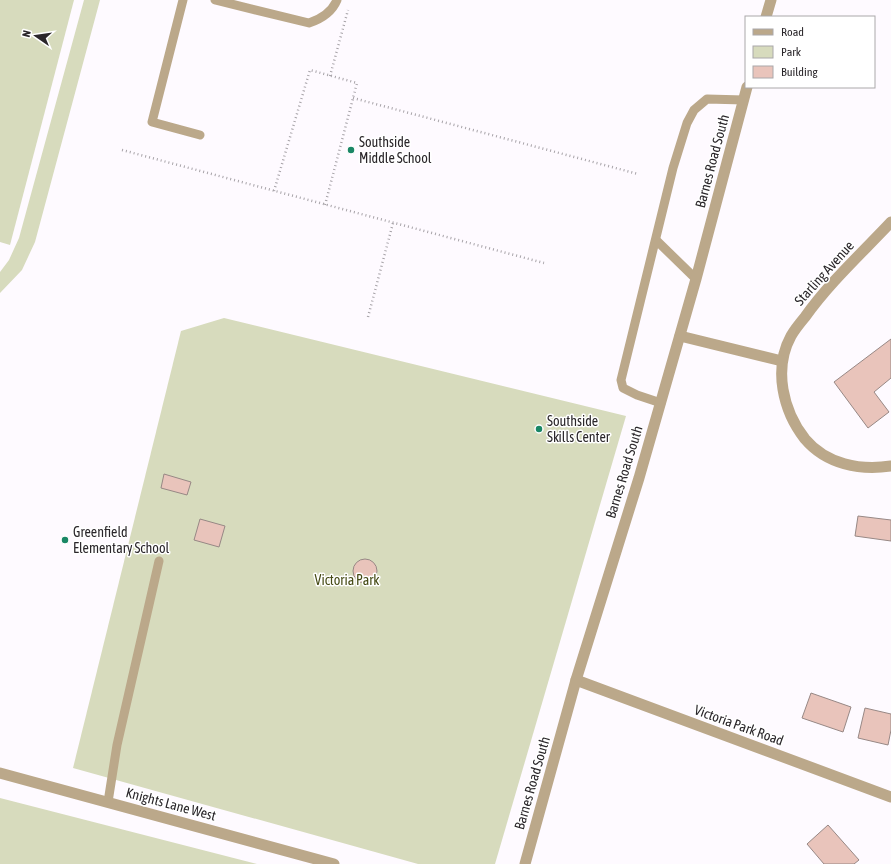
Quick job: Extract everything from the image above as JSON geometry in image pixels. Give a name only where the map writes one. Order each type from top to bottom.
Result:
[{"type":"street","points":[[766,16],[771,0]]},
{"type":"street","name":"Barnes Road South","points":[[525,864],[576,680],[661,403],[747,88]]},
{"type":"street","name":"Starling Avenue","points":[[891,222],[822,294],[790,337],[782,361],[781,375],[789,411],[799,431],[811,445],[824,456],[857,467],[876,468],[891,466]]},
{"type":"street","points":[[680,336],[782,361]]},
{"type":"street","name":"Victoria Park Road","points":[[576,680],[891,797]]},
{"type":"street","name":"Knights Lane West","points":[[0,773],[334,864]]},
{"type":"lane","points":[[183,0],[152,122],[200,135]]},
{"type":"lane","points":[[215,0],[309,23],[330,11],[337,0]]},
{"type":"lane","points":[[661,403],[637,395],[623,388],[621,380],[673,168],[686,123],[694,110],[706,99],[744,100]]},
{"type":"lane","points":[[656,240],[696,279]]},
{"type":"lane","points":[[108,802],[117,745],[159,561]]},
{"type":"path","points":[[330,76],[348,8]]},
{"type":"path","points":[[274,191],[310,70],[357,83],[325,205]]},
{"type":"path","points":[[353,98],[638,174]]},
{"type":"path","points":[[122,150],[544,263]]},
{"type":"path","points":[[368,317],[393,223]]},
{"type":"green space","points":[[0,0],[74,0],[10,245],[0,242]]},
{"type":"green space","points":[[84,0],[100,0],[35,242],[22,270],[0,293],[0,272],[9,260],[19,238]]},
{"type":"green space","name":"Victoria Park","points":[[224,318],[626,416],[495,864],[418,864],[73,768],[181,331]]},
{"type":"green space","points":[[0,798],[257,864],[0,864]]},
{"type":"building","points":[[891,339],[891,378],[874,392],[889,412],[868,428],[834,382]]},
{"type":"building","points":[[164,474],[191,482],[187,495],[161,488]]},
{"type":"building","points":[[858,516],[891,520],[891,541],[855,536]]},
{"type":"building","points":[[200,519],[225,526],[219,547],[194,540]]},
{"type":"building","points":[[365,559],[373,563],[377,571],[373,579],[365,583],[357,579],[353,571],[357,563]]},
{"type":"building","points":[[811,693],[851,707],[843,732],[802,718]]},
{"type":"building","points":[[865,708],[891,714],[891,730],[888,745],[858,738]]},
{"type":"building","points":[[828,825],[859,860],[854,864],[824,864],[807,844]]},
{"type":"place","name":"Southside Middle School","points":[[351,150]]},
{"type":"place","name":"Southside Skills Center","points":[[539,429]]},
{"type":"place","name":"Greenfield Elementary School","points":[[65,540]]}]
